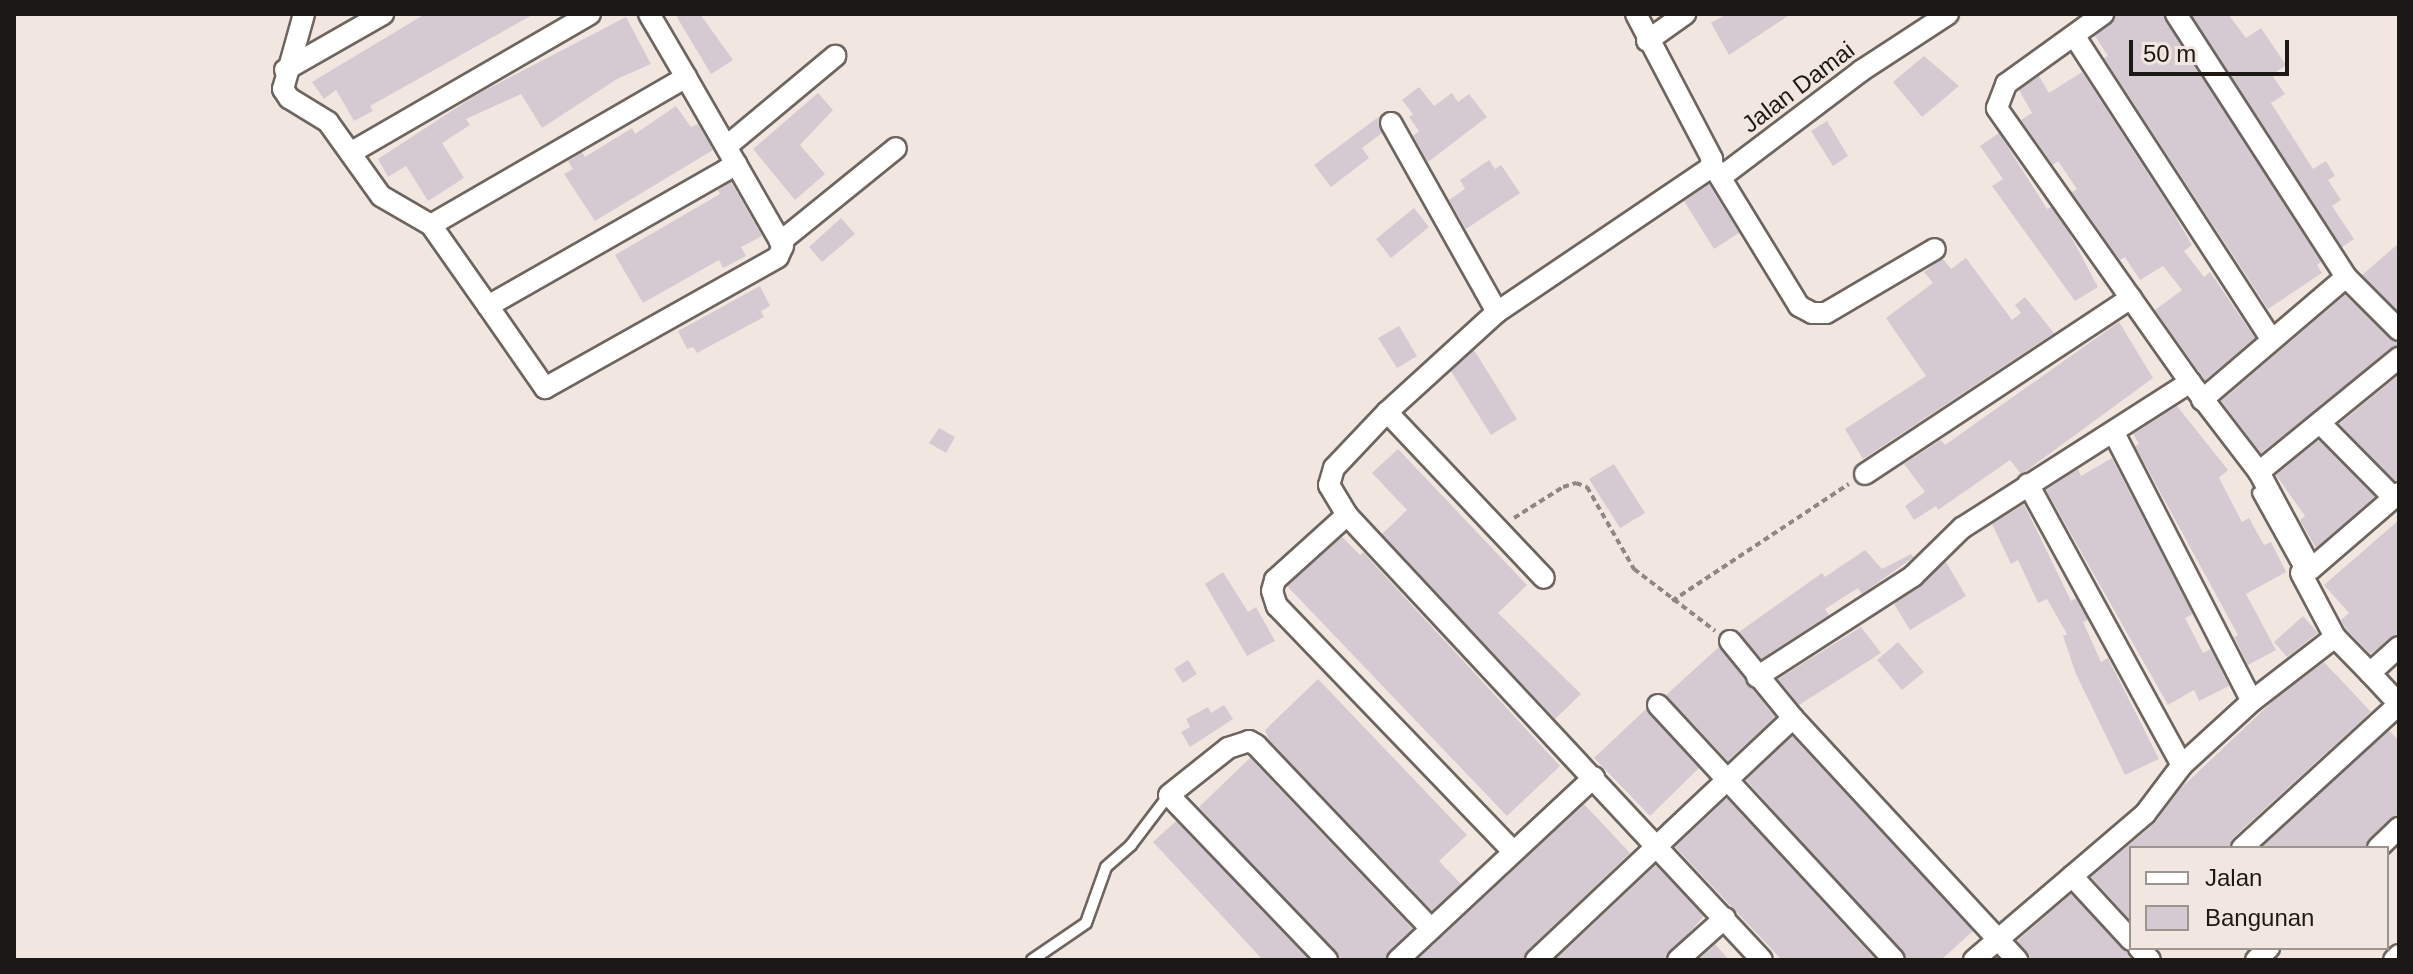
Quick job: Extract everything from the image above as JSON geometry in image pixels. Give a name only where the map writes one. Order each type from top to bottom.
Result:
[{"type":"street","points":[[304,14],[285,70],[283,89],[289,98],[328,122],[352,152],[362,175],[381,196],[431,225],[545,388],[778,257],[780,242],[649,14]]},
{"type":"street","points":[[285,70],[383,14]]},
{"type":"street","points":[[352,152],[590,14]]},
{"type":"street","points":[[1636,14],[1647,41],[1716,171],[1799,306],[1812,313],[1837,308],[1935,249]]},
{"type":"street","points":[[1647,41],[1685,14]]},
{"type":"street","name":"Jalan Damai","points":[[1762,960],[1347,515],[1333,498],[1331,475],[1387,412],[1497,312],[1716,171],[1948,14]]},
{"type":"street","points":[[2103,14],[2006,84],[1997,108],[2259,483],[2306,571],[2335,637],[2399,704],[2244,846]]},
{"type":"street","points":[[2176,14],[2346,277],[2399,330]]},
{"type":"street","points":[[2075,37],[2271,339]]},
{"type":"street","points":[[488,306],[731,155],[835,56]]},
{"type":"street","points":[[431,225],[686,77]]},
{"type":"street","points":[[1391,123],[1497,312]]},
{"type":"street","points":[[780,242],[896,148]]},
{"type":"street","points":[[2202,400],[2346,277]]},
{"type":"street","points":[[1865,474],[2131,298]]},
{"type":"street","points":[[2259,483],[2321,424],[2399,358]]},
{"type":"street","points":[[1757,677],[1913,576],[1962,528],[2190,382]]},
{"type":"street","points":[[1387,412],[1495,530],[1544,578]]},
{"type":"street","points":[[2306,571],[2397,496],[2321,424]]},
{"type":"street","points":[[2114,433],[2252,701]]},
{"type":"street","points":[[2028,484],[2182,765]]},
{"type":"street","points":[[1347,515],[1275,580],[1272,591],[1277,606],[1511,849]]},
{"type":"street","points":[[1974,960],[2145,814],[2182,765],[2252,701],[2335,637]]},
{"type":"street","points":[[1730,641],[1793,718],[2017,960]]},
{"type":"street","points":[[2370,673],[2399,647]]},
{"type":"street","points":[[1658,705],[1894,960]]},
{"type":"street","points":[[1536,960],[1793,718]]},
{"type":"street","points":[[1327,960],[1169,795],[1228,748],[1249,741],[1431,929]]},
{"type":"street","points":[[1398,960],[1511,849],[1594,777]]},
{"type":"street","points":[[2380,846],[2399,828]]},
{"type":"street","points":[[2072,876],[2129,938]]},
{"type":"street","points":[[1678,960],[1725,918]]},
{"type":"street","points":[[2394,960],[2399,955]]},
{"type":"lane","points":[[1032,960],[1086,923],[1106,867],[1131,845],[1169,795]]},
{"type":"path","points":[[1672,601],[1865,474]]},
{"type":"path","points":[[1495,530],[1563,487],[1576,483],[1587,487],[1634,569],[1672,601],[1730,641]]},
{"type":"building","points":[[425,14],[534,14],[370,106],[373,111],[354,121],[336,90],[324,99],[312,82]]},
{"type":"building","points":[[675,14],[700,14],[733,60],[711,74]]},
{"type":"building","points":[[1727,14],[1791,14],[1729,55],[1711,23]]},
{"type":"building","points":[[2118,14],[2163,14],[2321,262],[2317,265],[2322,273],[2268,309],[2104,58],[2108,56],[2095,36]]},
{"type":"building","points":[[2191,14],[2228,14],[2246,38],[2261,28],[2286,65],[2272,75],[2285,94],[2271,103],[2313,169],[2326,161],[2335,176],[2328,180],[2341,200],[2332,206],[2354,239],[2342,247]]},
{"type":"building","points":[[626,17],[651,64],[617,79],[542,128],[521,94],[466,119],[470,125],[442,143],[464,178],[428,201],[406,166],[388,177],[378,159],[476,95]]},
{"type":"building","points":[[1924,56],[1959,86],[1922,117],[1893,82]]},
{"type":"building","points":[[2082,72],[2192,245],[2184,251],[2204,277],[2210,272],[2255,338],[2205,380],[2155,310],[2182,290],[2163,266],[2140,280],[2125,257],[2120,260],[2072,192],[2077,189],[2058,161],[2053,165],[2021,120],[2032,113],[2019,90],[2039,76],[2049,93]]},
{"type":"building","points":[[1419,87],[1434,106],[1452,93],[1458,102],[1469,94],[1487,117],[1428,162],[1413,136],[1419,131],[1409,117],[1413,114],[1402,100]]},
{"type":"building","points":[[818,93],[833,110],[800,145],[825,174],[795,200],[753,149]]},
{"type":"building","points":[[676,106],[691,127],[698,124],[713,150],[595,221],[564,174],[573,169],[568,161],[582,152],[585,157],[632,128],[635,134]]},
{"type":"building","points":[[1381,115],[1382,133],[1362,148],[1369,158],[1331,187],[1314,165]]},
{"type":"building","points":[[1827,121],[1848,156],[1833,166],[1811,131]]},
{"type":"building","points":[[1999,133],[2047,209],[2051,207],[2068,231],[2098,287],[2075,301],[1992,186],[2003,179],[1980,146]]},
{"type":"building","points":[[1489,160],[1495,169],[1501,165],[1520,193],[1466,229],[1449,200],[1465,189],[1460,180]]},
{"type":"building","points":[[731,182],[762,236],[741,247],[746,256],[723,268],[719,260],[643,303],[615,255],[720,194],[718,190]]},
{"type":"building","points":[[1709,184],[1739,233],[1714,249],[1684,201]]},
{"type":"building","points":[[1414,208],[1429,227],[1391,258],[1376,239]]},
{"type":"building","points":[[841,218],[855,234],[822,262],[809,247]]},
{"type":"building","points":[[2399,243],[2399,312],[2362,275]]},
{"type":"building","points":[[1966,258],[2012,320],[2021,313],[2015,305],[2025,297],[2054,333],[1863,459],[1845,429],[1926,376],[1886,318],[1933,283],[1924,272],[1936,263],[1943,259],[1951,269]]},
{"type":"building","points":[[760,286],[770,306],[761,311],[764,317],[697,353],[693,347],[687,349],[678,331]]},
{"type":"building","points":[[2345,295],[2399,345],[2261,453],[2221,401]]},
{"type":"building","points":[[2119,322],[2153,378],[2021,474],[2010,460],[1938,510],[1936,506],[1914,520],[1905,506],[1925,492],[1904,464],[1941,440],[1945,445]]},
{"type":"building","points":[[1399,326],[1417,356],[1397,368],[1378,338]]},
{"type":"building","points":[[1474,350],[1517,419],[1491,435],[1451,371]]},
{"type":"building","points":[[2399,375],[2399,480],[2395,481],[2339,424]]},
{"type":"building","points":[[2177,406],[2228,470],[2219,478],[2242,522],[2249,518],[2264,545],[2271,542],[2286,572],[2246,594],[2276,650],[2248,665],[2234,637],[2238,635],[2135,446],[2139,444],[2133,434]]},
{"type":"building","points":[[939,428],[955,437],[946,453],[929,443]]},
{"type":"building","points":[[2319,440],[2375,497],[2316,548],[2300,520],[2305,516],[2276,475]]},
{"type":"building","points":[[1398,449],[1527,585],[1498,613],[1581,694],[1555,719],[1382,534],[1407,510],[1372,473]]},
{"type":"building","points":[[2112,458],[2193,614],[2185,618],[2203,653],[2211,649],[2229,686],[2199,701],[2194,690],[2168,705],[2046,490],[2078,469],[2081,476]]},
{"type":"building","points":[[1614,464],[1645,513],[1620,528],[1589,479]]},
{"type":"building","points":[[2024,504],[2071,601],[2076,598],[2088,620],[2083,622],[2101,662],[2108,658],[2159,759],[2125,775],[2076,674],[2063,636],[2067,634],[2047,599],[2038,603],[2018,560],[2011,564],[1992,524]]},
{"type":"building","points":[[2399,520],[2399,634],[2370,654],[2346,629],[2341,620],[2349,613],[2324,585]]},
{"type":"building","points":[[1342,537],[1360,555],[1363,552],[1560,766],[1507,816],[1287,586]]},
{"type":"building","points":[[1865,550],[1882,569],[1911,554],[1914,557],[1862,594],[1858,588],[1825,609],[1829,615],[1761,659],[1739,632],[1822,573],[1825,577]]},
{"type":"building","points":[[1946,562],[1966,596],[1910,630],[1894,604]]},
{"type":"building","points":[[1223,572],[1248,612],[1256,607],[1275,641],[1247,656],[1205,584]]},
{"type":"building","points":[[2303,616],[2318,633],[2287,657],[2274,642]]},
{"type":"building","points":[[1861,627],[1881,653],[1799,705],[1778,679]]},
{"type":"building","points":[[1898,642],[1924,672],[1902,690],[1877,660]]},
{"type":"building","points":[[1719,647],[1775,717],[1728,761],[1666,695]]},
{"type":"building","points":[[1188,660],[1197,674],[1183,683],[1174,669]]},
{"type":"building","points":[[2324,662],[2371,712],[2233,838],[2230,846],[2129,846],[2129,919],[2091,877],[2154,824],[2180,789],[2274,700]]},
{"type":"building","points":[[1318,679],[1467,835],[1439,861],[1461,884],[1432,911],[1269,740],[1265,730]]},
{"type":"building","points":[[1224,705],[1233,719],[1190,747],[1181,732],[1190,727],[1186,719],[1208,707],[1211,713]]},
{"type":"building","points":[[1646,709],[1699,768],[1650,816],[1594,758]]},
{"type":"building","points":[[2389,730],[2399,741],[2399,815],[2369,839],[2366,846],[2263,846]]},
{"type":"building","points":[[1792,736],[1973,931],[1941,960],[1907,960],[1746,780]]},
{"type":"building","points":[[1250,758],[1413,929],[1385,960],[1340,960],[1199,807]]},
{"type":"building","points":[[1727,798],[1876,960],[1782,960],[1675,847]]},
{"type":"building","points":[[1584,804],[1630,853],[1527,951],[1523,960],[1417,960]]},
{"type":"building","points":[[1176,821],[1309,960],[1263,960],[1153,842]]},
{"type":"building","points":[[1656,865],[1704,916],[1665,960],[1555,960]]},
{"type":"building","points":[[2071,894],[2127,952],[2131,960],[2030,960],[2017,941]]},
{"type":"building","points":[[1715,944],[1729,960],[1698,960]]}]
